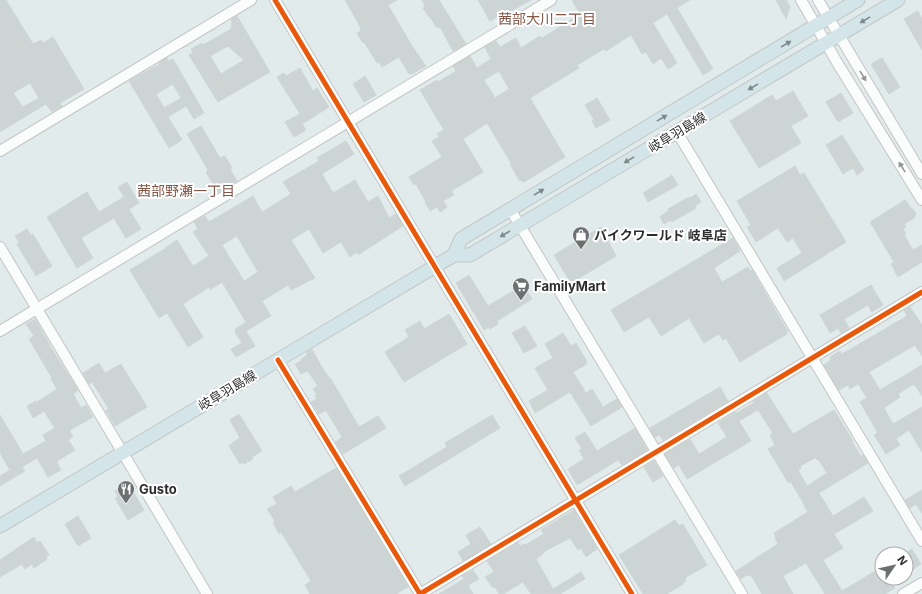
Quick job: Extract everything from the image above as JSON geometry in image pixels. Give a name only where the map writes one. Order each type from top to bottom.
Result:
[{"type":"main road","name":"岐阜羽島線","points":[[454,256],[461,239],[858,0]]},
{"type":"main road","name":"岐阜羽島線","points":[[0,526],[434,267],[454,256],[470,255],[840,36],[898,0]]},
{"type":"street","points":[[0,151],[251,0]]},
{"type":"street","points":[[275,0],[434,267],[632,594]]},
{"type":"street","points":[[0,331],[551,0]]},
{"type":"street","points":[[801,0],[922,200]]},
{"type":"street","points":[[818,0],[922,174]]},
{"type":"street","points":[[677,132],[922,541]]},
{"type":"street","points":[[510,209],[742,594]]},
{"type":"street","points":[[0,247],[207,594]]},
{"type":"street","points":[[278,360],[420,594],[922,292]]},
{"type":"street","points":[[903,594],[922,582]]},
{"type":"building","points":[[0,0],[6,0],[33,44],[41,40],[43,43],[53,37],[84,89],[60,103],[62,106],[52,112],[46,104],[0,132]],"holes":[[[30,83],[39,98],[23,107],[13,93]]]},
{"type":"building","points":[[345,0],[397,0],[388,5],[412,46],[426,66],[412,74],[409,74],[399,57],[382,67],[379,62],[377,63],[357,33],[361,31],[361,28]]},
{"type":"building","points":[[422,0],[439,0],[466,44],[453,51],[440,27],[437,28],[423,8],[425,6]]},
{"type":"building","points":[[478,0],[531,0],[490,21]]},
{"type":"building","points":[[572,0],[690,0],[677,8],[713,69],[703,75],[667,14],[653,23],[677,63],[668,69],[661,58],[653,64],[646,52],[642,54],[631,35],[606,51],[604,49],[577,65],[579,68],[530,98],[565,157],[524,182],[519,180],[510,164],[511,163],[487,123],[463,139],[483,172],[451,191],[454,195],[443,201],[447,207],[440,212],[437,207],[430,211],[416,184],[414,185],[409,177],[442,157],[432,141],[439,137],[437,134],[444,130],[420,90],[437,80],[438,82],[456,71],[453,66],[470,56],[477,68],[491,59],[485,47],[496,41],[500,47],[516,38],[521,48],[540,36],[542,38],[580,14]],"holes":[[[499,71],[509,89],[495,98],[484,80]]]},
{"type":"building","points":[[776,0],[786,0],[790,7],[786,19]]},
{"type":"building","points":[[918,11],[922,19],[922,50],[904,19]]},
{"type":"building","points":[[237,16],[270,72],[218,102],[189,55],[193,53],[191,49],[202,43],[203,45],[231,29],[232,19]],"holes":[[[228,46],[244,60],[221,74],[210,56]]]},
{"type":"building","points":[[167,58],[169,61],[173,59],[204,113],[194,119],[186,106],[168,117],[182,140],[169,148],[129,81],[160,64],[159,63]],"holes":[[[173,84],[181,98],[164,108],[156,94]]]},
{"type":"building","points":[[882,58],[900,87],[889,94],[871,64]]},
{"type":"building","points":[[300,68],[313,91],[317,88],[329,107],[302,124],[306,130],[294,137],[285,122],[300,114],[277,77],[284,73],[286,76]]},
{"type":"building","points":[[365,76],[376,95],[364,102],[353,84]]},
{"type":"building","points":[[793,91],[808,116],[791,126],[801,143],[759,168],[730,121],[772,95],[776,101]]},
{"type":"building","points":[[841,93],[853,113],[838,122],[826,102]]},
{"type":"building","points":[[597,98],[610,120],[596,128],[592,121],[594,120],[585,105]]},
{"type":"building","points":[[201,126],[220,158],[225,156],[237,181],[218,192],[206,172],[208,170],[187,134]]},
{"type":"building","points":[[842,135],[864,170],[857,175],[853,168],[843,174],[826,145]]},
{"type":"building","points":[[346,141],[354,154],[322,174],[333,193],[355,180],[368,202],[378,196],[389,218],[396,214],[403,226],[358,255],[357,252],[350,257],[341,242],[323,253],[309,229],[291,240],[315,278],[291,290],[288,285],[262,301],[271,316],[246,331],[255,346],[236,357],[231,349],[242,343],[235,332],[235,329],[246,322],[222,282],[210,290],[209,287],[183,304],[203,337],[188,347],[167,313],[159,318],[130,270],[177,240],[193,266],[209,256],[193,232],[198,229],[194,222],[205,216],[209,222],[253,196],[262,212],[291,194],[283,182],[319,161],[317,158]],"holes":[[[237,236],[258,272],[244,281],[222,245]]]},
{"type":"building","points":[[795,166],[800,175],[804,173],[846,242],[784,281],[777,268],[802,253],[793,238],[787,242],[778,228],[756,242],[747,227],[751,225],[737,201]]},
{"type":"building","points":[[672,175],[678,185],[648,202],[643,193]]},
{"type":"building","points":[[127,182],[139,203],[129,209],[141,229],[126,238],[114,218],[81,238],[93,258],[77,268],[47,217],[87,192],[99,212],[124,197],[118,187]]},
{"type":"building","points":[[696,194],[701,202],[695,206],[696,208],[672,222],[671,220],[664,224],[660,217],[669,210],[668,209]]},
{"type":"building","points":[[905,200],[916,214],[914,218],[904,224],[906,227],[903,229],[906,233],[904,235],[913,250],[922,245],[922,262],[898,277],[891,264],[894,262],[870,222]]},
{"type":"building","points":[[601,227],[616,256],[571,283],[554,255]]},
{"type":"building","points":[[27,229],[31,235],[33,234],[52,266],[36,276],[17,244],[19,242],[15,236]]},
{"type":"building","points":[[733,238],[740,251],[714,268],[722,282],[748,267],[750,271],[752,270],[788,332],[786,332],[787,334],[740,362],[726,338],[723,340],[719,334],[704,343],[689,318],[661,336],[649,317],[624,332],[611,310]]},
{"type":"building","points":[[469,275],[488,306],[523,285],[532,299],[497,321],[498,324],[490,329],[489,327],[484,330],[456,283]]},
{"type":"building","points":[[871,285],[883,305],[872,312],[868,305],[844,319],[849,328],[841,333],[838,328],[830,333],[820,315]]},
{"type":"building","points":[[910,307],[922,325],[922,356],[915,345],[869,372],[880,390],[922,365],[922,396],[914,384],[898,394],[900,397],[884,408],[893,424],[922,407],[922,452],[909,430],[896,439],[900,445],[886,454],[874,435],[878,433],[860,402],[867,398],[858,384],[850,389],[848,385],[839,390],[824,365],[831,360],[830,357],[840,351],[842,354],[907,316],[904,310]]},
{"type":"building","points":[[449,314],[467,344],[404,382],[385,352],[409,337],[405,330],[420,321],[424,329]]},
{"type":"building","points":[[35,319],[78,390],[73,394],[81,408],[86,405],[93,417],[70,430],[73,437],[68,440],[75,450],[57,461],[61,470],[48,477],[37,458],[22,467],[25,471],[0,486],[0,476],[10,470],[0,453],[0,415],[23,454],[46,441],[43,435],[55,428],[44,411],[33,418],[27,406],[36,401],[37,402],[57,389],[29,339],[34,336],[26,324]]},
{"type":"building","points":[[525,326],[537,346],[524,353],[512,333]]},
{"type":"building","points":[[563,333],[571,346],[576,343],[586,360],[587,364],[573,372],[586,393],[592,389],[603,407],[617,399],[622,407],[591,426],[570,392],[535,413],[529,401],[548,390],[535,368],[553,358],[545,344]]},
{"type":"building","points":[[312,349],[359,427],[378,416],[386,428],[343,454],[335,442],[342,437],[326,410],[319,414],[311,402],[317,399],[315,396],[317,395],[313,389],[318,386],[308,371],[301,374],[295,364],[301,361],[301,359],[307,355],[307,352]]},
{"type":"building","points":[[99,363],[105,373],[121,364],[147,407],[115,426],[106,410],[109,409],[92,382],[89,384],[83,373]]},
{"type":"building","points":[[720,387],[728,401],[663,440],[659,435],[655,437],[650,428]]},
{"type":"building","points":[[767,393],[793,434],[834,410],[853,441],[852,442],[861,456],[863,455],[868,463],[819,493],[833,516],[864,497],[873,511],[834,534],[843,548],[823,560],[842,591],[874,572],[874,586],[894,586],[895,588],[885,594],[825,594],[806,563],[783,576],[793,594],[762,594],[751,575],[747,575],[741,579],[736,571],[778,544],[774,533],[808,512],[791,482],[789,483],[786,479],[768,449],[775,445],[770,435],[773,433],[758,410],[739,421],[751,441],[687,479],[679,465],[674,468],[665,454],[690,439],[699,454],[727,437],[718,423],[735,412],[736,413],[754,403],[753,401]],"holes":[[[815,458],[817,460],[818,459],[827,473],[807,486],[798,470],[801,468],[800,466]]]},
{"type":"building","points":[[239,414],[262,451],[252,457],[253,459],[244,464],[243,462],[240,464],[229,446],[240,438],[230,420]]},
{"type":"building","points":[[492,415],[500,428],[405,486],[399,476],[447,447],[445,443]]},
{"type":"building","points":[[635,428],[647,450],[622,465],[618,460],[577,485],[568,469],[584,459],[579,450],[582,449],[575,438],[585,432],[597,451]]},
{"type":"building","points":[[654,461],[663,476],[653,482],[644,467]]},
{"type":"building","points":[[336,468],[408,587],[396,594],[310,594],[305,585],[311,581],[281,532],[279,534],[273,522],[275,521],[267,509],[277,504],[273,497],[291,486],[295,492]]},
{"type":"building","points":[[128,483],[144,510],[128,520],[115,498],[118,497],[115,491]]},
{"type":"building","points":[[922,490],[922,513],[916,504],[910,508],[905,500]]},
{"type":"building","points":[[574,510],[597,549],[586,557],[581,548],[578,550],[570,538],[543,552],[544,553],[536,559],[553,589],[581,572],[585,579],[560,594],[531,594],[523,582],[503,594],[499,594],[495,587],[493,588],[485,577],[494,572],[487,561],[518,542],[520,546],[525,545],[544,534],[541,530]]},
{"type":"building","points":[[78,516],[91,538],[78,546],[65,524]]},
{"type":"building","points":[[675,520],[679,526],[683,524],[707,565],[685,578],[686,581],[683,584],[667,594],[643,594],[619,555]]},
{"type":"building","points":[[480,527],[491,544],[463,561],[458,552],[471,544],[466,535]]},
{"type":"building","points":[[34,537],[37,543],[40,541],[49,555],[46,557],[47,559],[34,568],[32,564],[25,569],[22,564],[0,577],[0,560]]},
{"type":"building","points":[[914,552],[921,564],[914,569]]},
{"type":"building","points":[[473,570],[479,579],[468,585],[473,594],[439,594],[464,579],[462,576]]},
{"type":"cycle path","points":[[275,0],[632,594]]},
{"type":"cycle path","points":[[278,360],[420,594],[922,292]]},
{"type":"place","name":"バイクワールド 岐阜店","points":[[581,250]]},
{"type":"place","name":"FamilyMart","points":[[521,301]]},
{"type":"place","name":"Gusto","points":[[126,504]]},
{"type":"district","name":"茜部大川二丁目","points":[[547,19]]},
{"type":"district","name":"茜部野瀬一丁目","points":[[186,191]]}]
